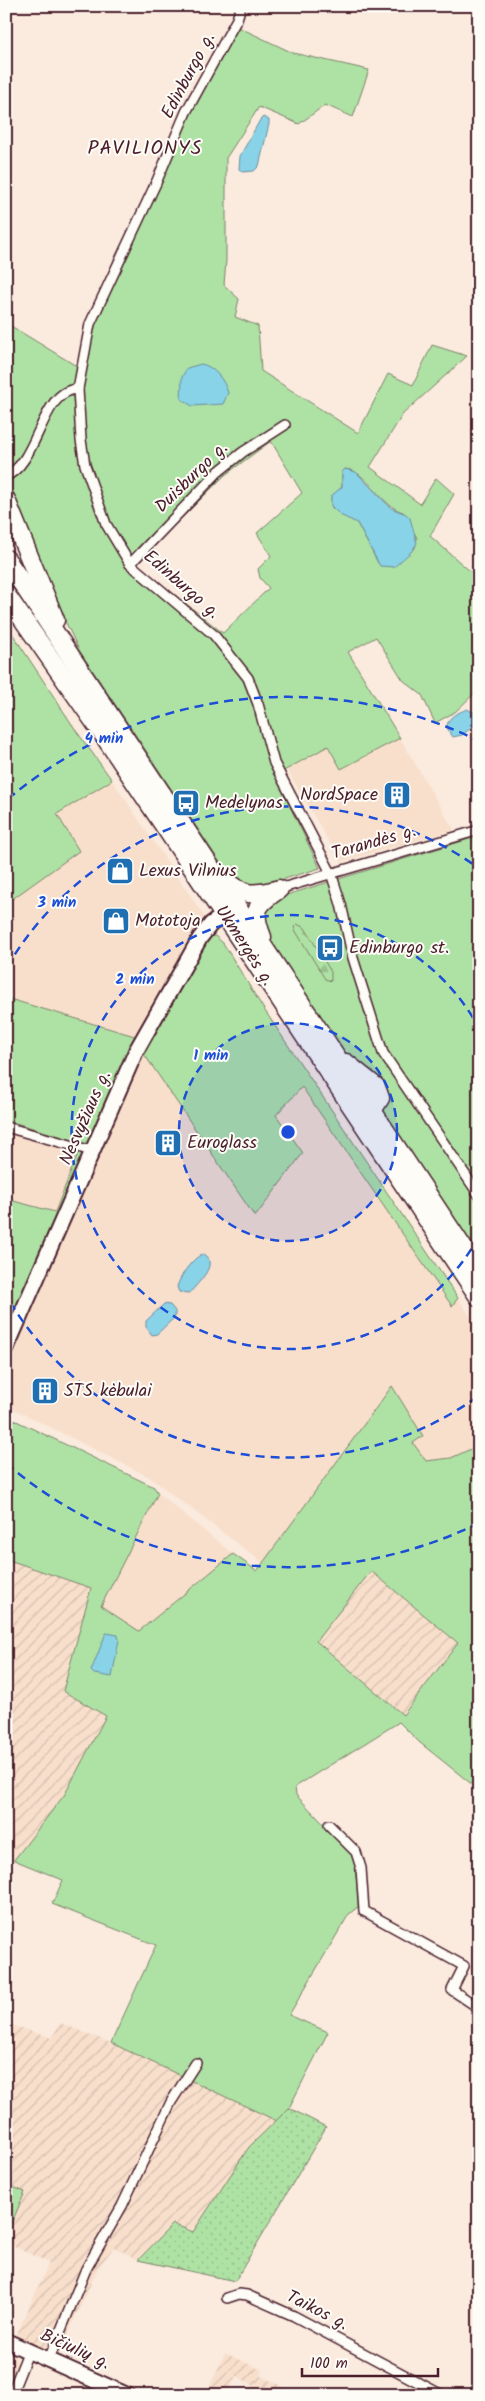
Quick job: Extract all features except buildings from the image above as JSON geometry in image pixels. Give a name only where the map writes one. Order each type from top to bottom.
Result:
[{"type":"highway","points":[[6,500],[69,656]]},
{"type":"highway","points":[[6,560],[69,656]]},
{"type":"highway","name":"Ukmergės g.","points":[[6,595],[101,731],[479,1297]]},
{"type":"highway","name":"Ukmergės g.","points":[[69,656],[334,1054],[379,1090],[379,1103],[370,1108]]},
{"type":"highway","points":[[208,864],[245,894],[259,894],[280,889]]},
{"type":"highway","points":[[274,962],[258,928],[256,915],[261,903],[280,889]]},
{"type":"highway","points":[[331,1078],[362,1108],[370,1108],[479,1272]]},
{"type":"street","name":"Edinburgo g.","points":[[241,6],[237,19],[186,112],[156,183],[90,324],[78,389],[80,440],[92,489],[106,524],[130,564],[214,635],[248,678],[258,704],[274,763],[331,873],[341,904],[353,958],[383,1053],[479,1195]]},
{"type":"street","points":[[6,476],[14,472],[27,453],[60,395],[69,389],[78,389]]},
{"type":"street","name":"Duisburgo g.","points":[[130,564],[218,472],[243,452],[284,425]]},
{"type":"street","name":"Tarandės g.","points":[[280,889],[479,830]]},
{"type":"street","name":"Nesvyžiaus g.","points":[[6,1349],[136,1050],[200,938],[211,924],[224,915]]},
{"type":"street","points":[[6,1127],[92,1152]]},
{"type":"street","points":[[328,1825],[356,1852],[360,1868],[364,1911],[464,1966],[452,1990],[479,2008]]},
{"type":"street","points":[[49,2358],[86,2269],[122,2206],[171,2102],[196,2063]]},
{"type":"street","name":"Taikos g.","points":[[227,2298],[239,2294],[247,2295],[294,2316],[442,2395]]},
{"type":"street","name":"Bičiulių g.","points":[[6,2341],[49,2358],[127,2395]]},
{"type":"street","points":[[11,2395],[29,2350]]},
{"type":"shaded area","points":[[400,738],[454,830],[341,862],[287,770],[328,745],[341,769]]},
{"type":"shaded area","points":[[112,780],[204,916],[192,943],[138,1037],[6,998],[6,899],[7,901],[79,851],[57,814]]},
{"type":"shaded area","points":[[142,1051],[276,1115],[302,1087],[452,1306],[458,1298],[479,1329],[479,1436],[475,1446],[451,1458],[426,1461],[413,1443],[423,1436],[392,1387],[263,1563],[149,1477],[6,1405],[6,1363]]},
{"type":"shaded area","points":[[6,1120],[82,1143],[55,1212],[6,1199]]},
{"type":"shaded area","points":[[158,1493],[233,1554],[139,1631],[100,1606]]},
{"type":"shaded area","points":[[6,1559],[91,1588],[63,1691],[106,1716],[65,1794],[14,1860],[6,1857]]},
{"type":"shaded area","points":[[371,1571],[458,1643],[403,1715],[316,1641]]},
{"type":"shaded area","points":[[6,2023],[52,2038],[60,2023],[111,2043],[277,2121],[249,2147],[193,2232],[173,2225],[138,2260],[114,2247],[98,2268],[58,2355],[16,2336],[49,2263],[6,2243],[6,2236],[25,2193],[6,2184]]},
{"type":"shaded area","points":[[6,2348],[15,2352],[17,2367],[6,2391]]},
{"type":"shaded area","points":[[225,2353],[262,2370],[260,2376],[298,2393],[297,2395],[273,2393],[272,2395],[249,2395],[253,2385],[236,2376],[227,2395],[206,2395]]},
{"type":"green space","points":[[236,26],[293,53],[369,70],[353,117],[325,105],[299,124],[259,107],[226,158],[226,260],[224,285],[239,299],[235,317],[258,326],[261,371],[358,433],[388,374],[413,385],[432,345],[467,356],[403,414],[370,467],[420,504],[436,478],[454,494],[430,536],[479,579],[479,689],[455,712],[435,723],[422,695],[403,680],[376,637],[348,652],[400,738],[341,769],[328,746],[275,776],[320,868],[252,889],[233,882],[79,650],[65,621],[6,478],[6,323],[78,367],[105,301],[164,177],[181,130]],"holes":[[[271,441],[302,493],[257,533],[271,556],[258,569],[260,578],[269,588],[223,633],[136,564],[225,475]],[[345,469],[360,475],[387,503],[403,512],[417,538],[415,548],[378,563],[357,523],[332,508],[331,497],[342,487],[342,475]]]},
{"type":"green space","points":[[6,624],[77,732],[112,780],[57,814],[79,851],[8,902]]},
{"type":"green space","points":[[479,836],[479,1255],[260,928],[260,913],[280,897]]},
{"type":"green space","points":[[297,924],[305,928],[331,972],[331,981],[325,979],[295,930],[294,927]]},
{"type":"green space","points":[[209,936],[215,936],[223,943],[263,1008],[458,1298],[452,1306],[302,1087],[276,1115],[303,1153],[255,1217],[142,1051]]},
{"type":"green space","points":[[6,998],[138,1037],[6,1336],[6,1199],[55,1212],[82,1143],[6,1120]]},
{"type":"green space","points":[[392,1386],[423,1436],[413,1443],[426,1461],[451,1458],[475,1447],[479,1436],[479,1790],[419,1742],[399,1722],[295,1787],[296,1795],[354,1856],[359,1906],[349,1914],[289,2015],[328,2032],[289,2108],[277,2121],[111,2043],[156,1945],[52,1904],[63,1880],[14,1860],[65,1794],[106,1716],[63,1691],[91,1588],[6,1559],[6,1416],[154,1487],[158,1493],[101,1606],[139,1631],[233,1554],[257,1571]],"holes":[[[371,1571],[458,1643],[403,1715],[316,1641]]]},
{"type":"green space","points":[[289,2108],[326,2127],[235,2281],[138,2260],[173,2224],[193,2232],[249,2147]]},
{"type":"green space","points":[[6,2184],[25,2192],[6,2236]]},
{"type":"water","points":[[263,117],[269,120],[269,124],[259,166],[254,171],[242,172],[239,169],[240,156]]},
{"type":"water","points":[[201,364],[214,371],[224,384],[228,393],[223,404],[192,406],[181,399],[182,377],[187,368]]},
{"type":"water","points":[[345,469],[356,472],[391,508],[406,514],[410,518],[417,543],[412,551],[394,567],[380,566],[357,523],[340,515],[331,506],[331,496],[342,487],[342,472]]},
{"type":"water","points":[[467,709],[475,713],[475,725],[462,735],[453,737],[447,728],[447,724],[451,718]]},
{"type":"water","points":[[203,1254],[208,1258],[209,1263],[206,1273],[190,1293],[179,1292],[177,1287],[184,1273],[195,1259]]},
{"type":"water","points":[[164,1304],[170,1305],[175,1311],[175,1317],[157,1334],[152,1335],[146,1327],[146,1321]]},
{"type":"water","points":[[106,1633],[118,1635],[119,1640],[112,1677],[94,1674],[91,1671]]},
{"type":"place","name":"NordSpace","points":[[397,795]]},
{"type":"place","name":"Medelynas","points":[[186,803]]},
{"type":"place","name":"Lexus Vilnius","points":[[120,871]]},
{"type":"place","name":"Mototoja","points":[[116,921]]},
{"type":"place","name":"Edinburgo st.","points":[[330,948]]},
{"type":"place","name":"Euroglass","points":[[168,1143]]},
{"type":"place","name":"STS kėbulai","points":[[45,1391]]},
{"type":"district","name":"PAVILIONYS","points":[[145,149]]}]
